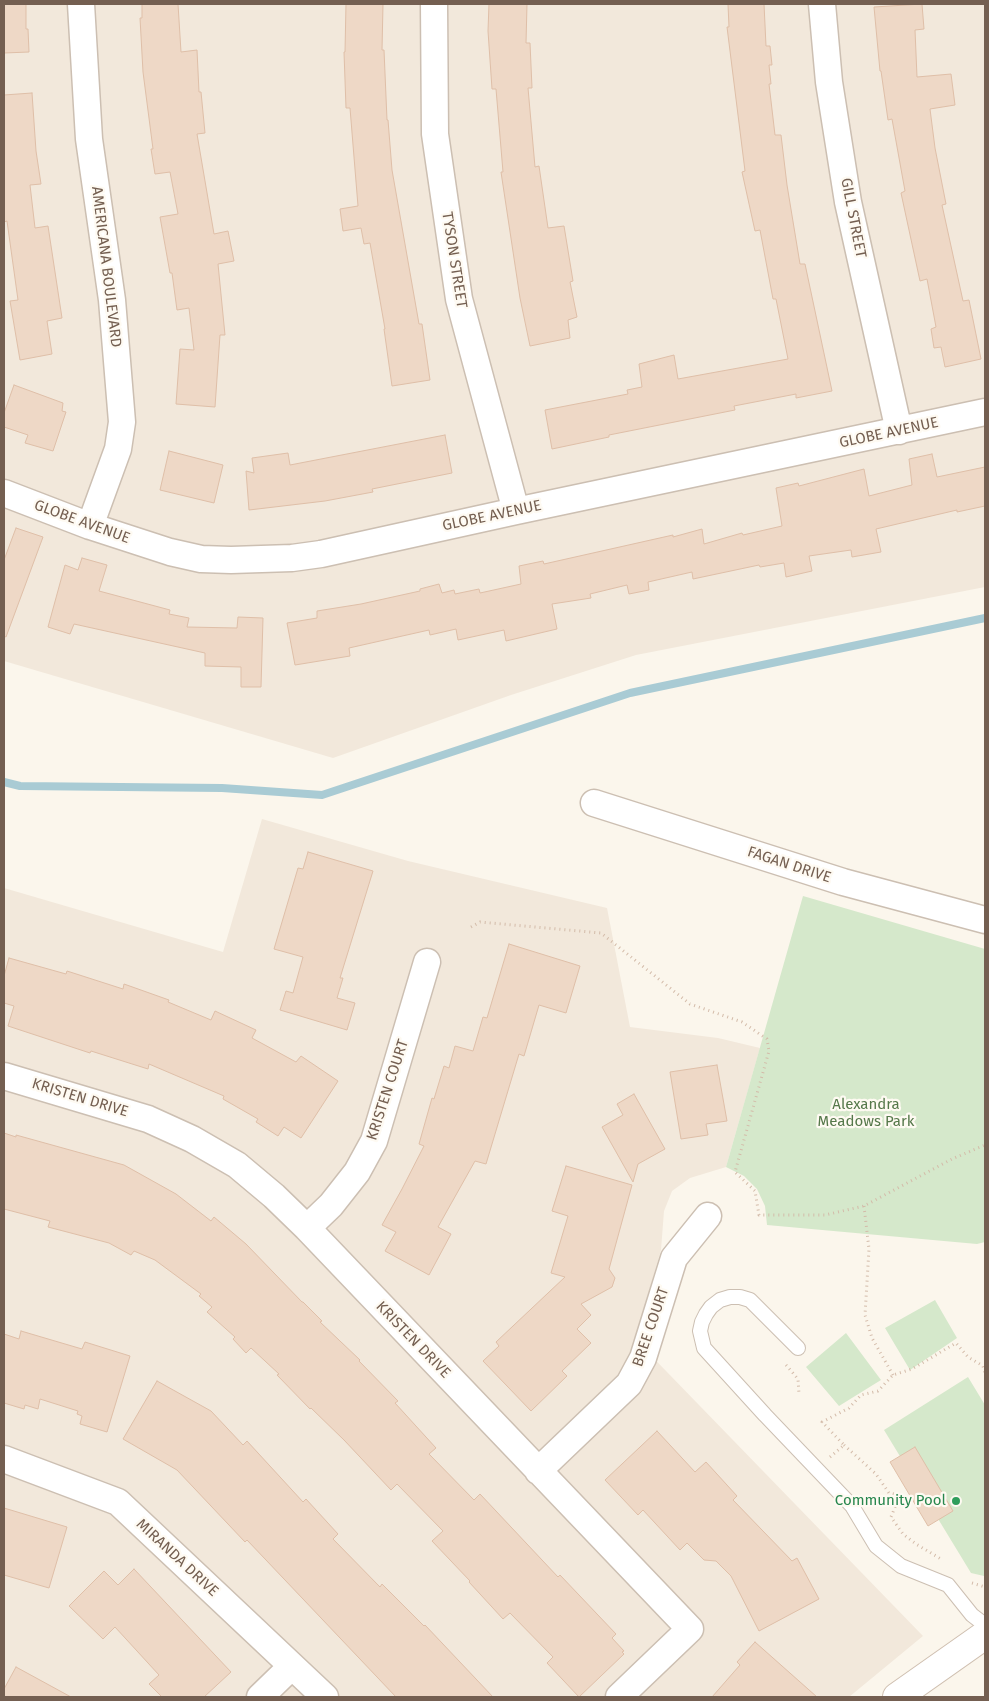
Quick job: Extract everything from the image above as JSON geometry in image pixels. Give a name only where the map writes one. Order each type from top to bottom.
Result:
[{"type":"main road","points":[[897,1697],[985,1635]]},
{"type":"street","name":"AMERICANA BOULEVARD","points":[[81,4],[89,139],[112,300],[122,422],[118,449],[90,526]]},
{"type":"street","name":"TYSON STREET","points":[[434,4],[435,134],[459,299],[516,511]]},
{"type":"street","name":"GILL STREET","points":[[822,4],[829,82],[848,202],[899,431]]},
{"type":"street","name":"GLOBE AVENUE","points":[[4,493],[90,526],[170,552],[193,557],[261,560],[321,554],[985,412]]},
{"type":"street","name":"FAGAN DRIVE","points":[[594,803],[843,882],[985,920]]},
{"type":"street","name":"KRISTEN COURT","points":[[308,1228],[331,1205],[356,1172],[374,1141],[426,962]]},
{"type":"street","name":"KRISTEN DRIVE","points":[[4,1076],[148,1119],[192,1139],[237,1165],[308,1228],[690,1629],[619,1697]]},
{"type":"street","name":"BREE COURT","points":[[538,1471],[629,1384],[643,1358],[674,1258],[708,1216]]},
{"type":"street","name":"MIRANDA DRIVE","points":[[4,1460],[118,1502],[325,1697]]},
{"type":"street","points":[[260,1697],[292,1666]]},
{"type":"lane","points":[[798,1348],[750,1300],[740,1297],[720,1300],[706,1314],[700,1330],[704,1348],[852,1506],[876,1546],[900,1566],[948,1585],[972,1615],[985,1625]]},
{"type":"path","points":[[471,927],[480,922],[601,933],[690,1004],[742,1022],[767,1039],[769,1052],[735,1172],[755,1191],[759,1215],[825,1215],[864,1206],[952,1159],[985,1145]]},
{"type":"path","points":[[864,1206],[869,1249],[865,1315],[872,1338],[893,1375]]},
{"type":"path","points":[[947,1563],[903,1534],[891,1517],[900,1495],[889,1493],[876,1474],[822,1422],[848,1408],[861,1396],[878,1391],[893,1375],[912,1369],[956,1343],[968,1357],[983,1366],[985,1373]]},
{"type":"path","points":[[786,1364],[798,1379],[799,1394]]},
{"type":"path","points":[[817,1470],[844,1445]]},
{"type":"path","points":[[965,1578],[971,1583],[985,1587]]},
{"type":"shaded area","points":[[4,4],[985,4],[985,587],[636,655],[511,695],[333,758],[4,661]]},
{"type":"shaded area","points":[[262,819],[408,861],[607,908],[630,1027],[718,1038],[760,1048],[726,1167],[690,1178],[672,1191],[664,1211],[661,1250],[635,1339],[923,1636],[849,1697],[4,1697],[4,888],[223,952]]},
{"type":"green space","name":"Alexandra Meadows Park","points":[[803,896],[985,949],[985,1242],[977,1244],[767,1225],[765,1206],[757,1189],[744,1176],[726,1167]]},
{"type":"green space","points":[[935,1300],[957,1338],[910,1370],[885,1328]]},
{"type":"green space","points":[[846,1333],[881,1380],[839,1406],[806,1367]]},
{"type":"green space","name":"Community Pool","points":[[968,1377],[985,1405],[984,1576],[971,1573],[884,1430]]},
{"type":"building","points":[[4,4],[26,4],[26,29],[28,29],[29,52],[4,53]]},
{"type":"building","points":[[142,4],[178,4],[181,52],[197,50],[199,92],[201,92],[205,133],[197,134],[214,234],[228,231],[234,261],[218,264],[225,335],[220,335],[215,407],[176,404],[180,349],[194,350],[189,308],[177,310],[172,273],[170,273],[160,217],[178,214],[170,172],[155,174],[143,72],[140,18],[142,18]]},
{"type":"building","points":[[346,4],[383,4],[382,50],[384,50],[387,120],[392,170],[419,324],[422,324],[430,380],[392,386],[385,329],[370,243],[364,244],[361,228],[343,231],[340,209],[358,206],[350,108],[346,108],[344,52]]},
{"type":"building","points":[[489,4],[527,4],[526,43],[530,43],[532,88],[528,88],[535,167],[539,166],[548,228],[564,226],[573,281],[570,282],[577,317],[568,320],[570,338],[530,346],[520,298],[501,172],[503,172],[496,89],[492,89],[488,31]]},
{"type":"building","points":[[728,4],[764,4],[766,46],[770,46],[772,65],[769,65],[771,84],[769,84],[775,135],[781,135],[800,264],[805,264],[832,391],[796,398],[796,394],[734,406],[735,410],[609,435],[609,437],[552,449],[545,410],[628,394],[627,390],[642,387],[639,364],[674,355],[678,379],[788,359],[776,299],[773,299],[760,230],[755,231],[742,172],[745,171],[727,27],[729,27]]},
{"type":"building","points":[[922,4],[924,29],[915,30],[917,77],[951,74],[955,105],[930,109],[935,148],[946,204],[942,205],[963,301],[969,300],[981,359],[945,367],[941,347],[934,348],[931,329],[936,327],[927,279],[920,281],[901,193],[905,191],[892,119],[888,120],[880,71],[874,7]]},
{"type":"building","points":[[32,93],[36,151],[41,184],[30,185],[35,228],[48,226],[62,318],[47,321],[52,354],[20,360],[10,301],[18,300],[7,221],[4,222],[4,95]]},
{"type":"building","points":[[14,385],[63,403],[62,411],[66,412],[53,451],[25,443],[28,435],[4,427],[4,413]]},
{"type":"building","points":[[445,435],[452,473],[372,489],[373,492],[325,501],[249,510],[246,471],[254,473],[252,458],[288,453],[290,465]]},
{"type":"building","points":[[169,451],[223,465],[214,503],[160,490]]},
{"type":"building","points":[[932,454],[937,477],[985,467],[985,506],[957,512],[957,510],[876,529],[881,552],[852,557],[851,550],[809,556],[812,571],[786,577],[784,563],[760,567],[759,565],[693,579],[692,572],[648,582],[649,590],[629,594],[627,585],[590,594],[591,598],[552,604],[557,629],[506,641],[504,630],[458,640],[456,629],[430,635],[429,630],[349,648],[350,656],[295,665],[287,623],[317,618],[317,611],[361,604],[420,591],[420,589],[439,584],[442,593],[454,590],[455,594],[479,589],[480,593],[521,584],[519,566],[543,561],[544,564],[673,535],[673,537],[702,529],[704,544],[742,533],[743,535],[782,526],[776,488],[798,483],[799,486],[864,469],[869,496],[912,485],[909,459]]},
{"type":"building","points":[[16,528],[43,537],[6,637],[4,636],[4,560]]},
{"type":"building","points":[[82,558],[107,565],[99,591],[170,610],[169,614],[189,618],[187,627],[237,628],[238,617],[263,618],[261,687],[241,687],[241,667],[205,666],[205,653],[74,624],[70,634],[48,627],[65,565],[78,570]]},
{"type":"building","points":[[308,852],[373,871],[340,978],[343,978],[337,998],[355,1003],[347,1030],[280,1010],[286,991],[293,993],[303,957],[274,949],[298,868],[303,869]]},
{"type":"building","points":[[509,944],[580,966],[566,1013],[539,1005],[524,1056],[519,1054],[486,1164],[475,1161],[438,1227],[451,1234],[429,1275],[385,1251],[396,1232],[382,1225],[424,1146],[419,1144],[432,1098],[434,1099],[444,1066],[449,1068],[455,1046],[473,1051],[483,1017],[487,1018]]},
{"type":"building","points":[[9,958],[66,974],[67,971],[123,989],[124,984],[169,1000],[168,1002],[211,1020],[215,1011],[256,1030],[252,1038],[296,1062],[301,1056],[338,1081],[301,1138],[284,1127],[278,1136],[256,1122],[258,1119],[223,1099],[224,1096],[149,1064],[148,1069],[91,1051],[90,1053],[8,1026],[14,1006],[4,1003],[4,976]]},
{"type":"building","points":[[717,1065],[727,1121],[706,1124],[708,1135],[681,1139],[670,1072]]},
{"type":"building","points":[[634,1094],[665,1149],[638,1164],[633,1182],[602,1127],[623,1115],[617,1104]]},
{"type":"building","points":[[4,1133],[124,1165],[176,1194],[211,1221],[214,1217],[246,1244],[322,1321],[320,1322],[360,1360],[398,1401],[395,1403],[436,1448],[429,1454],[474,1500],[480,1494],[558,1577],[560,1575],[616,1634],[612,1638],[624,1651],[622,1652],[624,1654],[579,1697],[547,1663],[553,1657],[510,1613],[503,1619],[432,1541],[443,1531],[397,1484],[391,1490],[344,1440],[277,1375],[279,1374],[251,1348],[246,1353],[233,1339],[235,1337],[207,1312],[212,1307],[199,1296],[201,1294],[155,1260],[134,1251],[131,1255],[109,1243],[48,1227],[50,1221],[4,1209]]},
{"type":"building","points":[[566,1166],[632,1185],[609,1269],[615,1278],[612,1287],[581,1304],[591,1315],[577,1329],[591,1343],[562,1371],[567,1376],[531,1411],[483,1361],[499,1346],[496,1342],[565,1277],[551,1273],[568,1216],[552,1211]]},
{"type":"building","points":[[21,1331],[82,1349],[85,1342],[130,1356],[107,1432],[80,1424],[82,1416],[77,1414],[78,1411],[40,1399],[38,1409],[25,1405],[24,1409],[4,1403],[4,1334],[19,1339]]},
{"type":"building","points":[[157,1381],[211,1411],[243,1445],[247,1441],[303,1502],[306,1499],[338,1534],[333,1539],[380,1587],[382,1584],[425,1625],[493,1697],[396,1697],[247,1540],[245,1542],[177,1470],[123,1439]]},
{"type":"building","points":[[657,1431],[695,1472],[706,1462],[737,1496],[733,1500],[792,1561],[797,1558],[819,1599],[759,1631],[731,1576],[716,1561],[704,1560],[687,1543],[680,1550],[643,1510],[638,1515],[605,1480]]},
{"type":"building","points":[[915,1447],[953,1511],[928,1526],[890,1462]]},
{"type":"building","points":[[4,1508],[67,1527],[49,1588],[4,1575]]},
{"type":"building","points":[[134,1569],[231,1672],[204,1697],[162,1697],[149,1684],[159,1675],[115,1627],[103,1639],[69,1606],[104,1571],[118,1585]]},
{"type":"building","points":[[755,1642],[817,1697],[712,1697],[740,1665],[737,1662]]},
{"type":"building","points":[[16,1667],[71,1697],[4,1697],[4,1689]]},
{"type":"waterway","points":[[4,782],[20,786],[222,788],[322,795],[630,693],[985,618]]},
{"type":"place","name":"Community Pool","points":[[956,1501]]}]
